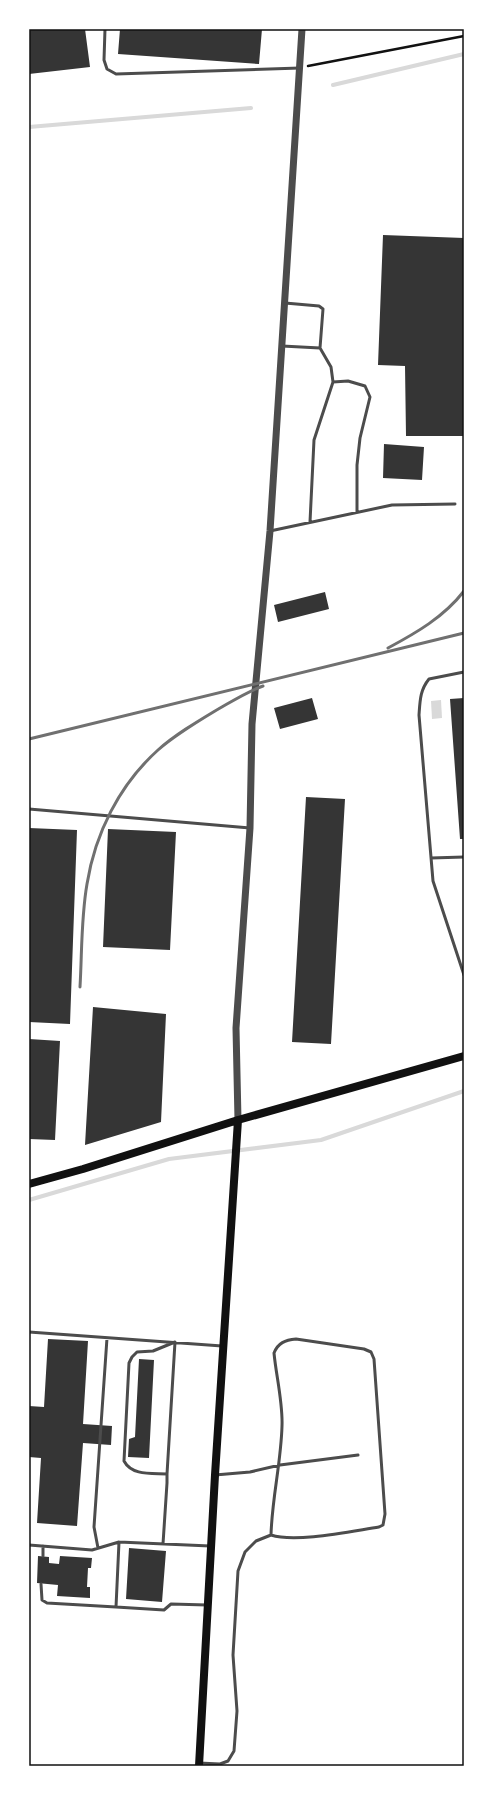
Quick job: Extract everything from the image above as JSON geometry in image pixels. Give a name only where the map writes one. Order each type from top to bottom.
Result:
[{"type":"main road","points":[[29,1184],[238,1120],[464,1056]]},
{"type":"main road","points":[[199,1765],[215,1475],[238,1120]]},
{"type":"street","points":[[238,1120],[236,1028],[250,828],[254,700],[270,530],[302,29]]},
{"type":"lane","points":[[105,29],[104,60],[107,69],[116,74],[154,74],[300,68]]},
{"type":"lane","points":[[285,303],[319,306],[323,309],[320,348],[331,367],[333,382],[314,440],[310,522]]},
{"type":"lane","points":[[282,346],[320,348]]},
{"type":"lane","points":[[333,382],[348,381],[366,386],[370,396],[359,451],[357,512]]},
{"type":"lane","points":[[270,530],[392,505],[455,504]]},
{"type":"lane","points":[[464,672],[429,679],[423,687],[420,695],[419,714],[433,881],[464,975]]},
{"type":"lane","points":[[29,809],[250,828]]},
{"type":"lane","points":[[431,858],[464,857]]},
{"type":"lane","points":[[29,1332],[224,1346]]},
{"type":"lane","points":[[98,1548],[94,1527],[107,1338]]},
{"type":"lane","points":[[199,1765],[220,1764],[228,1761],[234,1751],[237,1711],[233,1655],[238,1571],[245,1552],[256,1541],[272,1535],[279,1538],[295,1538],[379,1527],[383,1525],[385,1514],[376,1382],[374,1359],[371,1352],[364,1349],[296,1339],[286,1340],[276,1346],[274,1352],[282,1424],[280,1465],[272,1509],[272,1535]]},
{"type":"lane","points":[[163,1544],[175,1342]]},
{"type":"lane","points":[[167,1474],[135,1472],[127,1467],[124,1461],[129,1363],[137,1352],[153,1351],[175,1342]]},
{"type":"lane","points":[[215,1475],[250,1472],[280,1465],[358,1455]]},
{"type":"lane","points":[[116,1606],[119,1542]]},
{"type":"lane","points":[[29,1545],[92,1550],[119,1542],[211,1546]]},
{"type":"lane","points":[[43,1556],[44,1546]]},
{"type":"lane","points":[[42,1584],[42,1600],[47,1603],[164,1610],[171,1604],[208,1605]]},
{"type":"path","points":[[300,68],[464,36]]},
{"type":"shaded area","points":[[441,700],[442,718],[432,719],[431,701]]},
{"type":"building","points":[[29,29],[85,29],[90,67],[29,74]]},
{"type":"building","points":[[120,29],[262,29],[259,64],[118,54]]},
{"type":"building","points":[[383,235],[464,238],[464,436],[406,436],[405,366],[378,365]]},
{"type":"building","points":[[384,444],[424,447],[422,480],[383,478]]},
{"type":"building","points":[[325,592],[329,609],[278,622],[274,605]]},
{"type":"building","points":[[312,698],[318,719],[280,729],[274,708]]},
{"type":"building","points":[[464,698],[464,839],[460,839],[450,699]]},
{"type":"building","points":[[306,797],[345,799],[331,1044],[292,1042]]},
{"type":"building","points":[[29,828],[77,830],[70,1024],[29,1022]]},
{"type":"building","points":[[108,829],[176,832],[170,950],[103,947]]},
{"type":"building","points":[[93,1007],[166,1014],[161,1122],[85,1145]]},
{"type":"building","points":[[29,1039],[60,1041],[55,1140],[29,1139]]},
{"type":"building","points":[[48,1339],[88,1341],[83,1424],[112,1426],[111,1445],[83,1443],[77,1526],[37,1523],[41,1458],[29,1457],[29,1406],[44,1407]]},
{"type":"building","points":[[139,1359],[154,1360],[149,1458],[128,1457],[129,1439],[135,1437]]},
{"type":"building","points":[[129,1548],[166,1551],[162,1602],[126,1599]]},
{"type":"building","points":[[38,1556],[49,1557],[49,1563],[59,1564],[60,1556],[92,1558],[91,1568],[88,1568],[87,1587],[90,1587],[90,1598],[57,1596],[58,1585],[37,1583]]},
{"type":"waterway","points":[[333,85],[464,54]]},
{"type":"waterway","points":[[29,127],[251,108]]},
{"type":"waterway","points":[[29,1200],[169,1159],[321,1140],[464,1091]]},
{"type":"railway","points":[[388,648],[439,617],[464,591]]},
{"type":"railway","points":[[29,739],[464,633]]},
{"type":"railway","points":[[80,987],[82,936],[87,884],[96,847],[111,811],[132,779],[144,764],[171,739],[215,711],[245,694],[263,686]]}]
